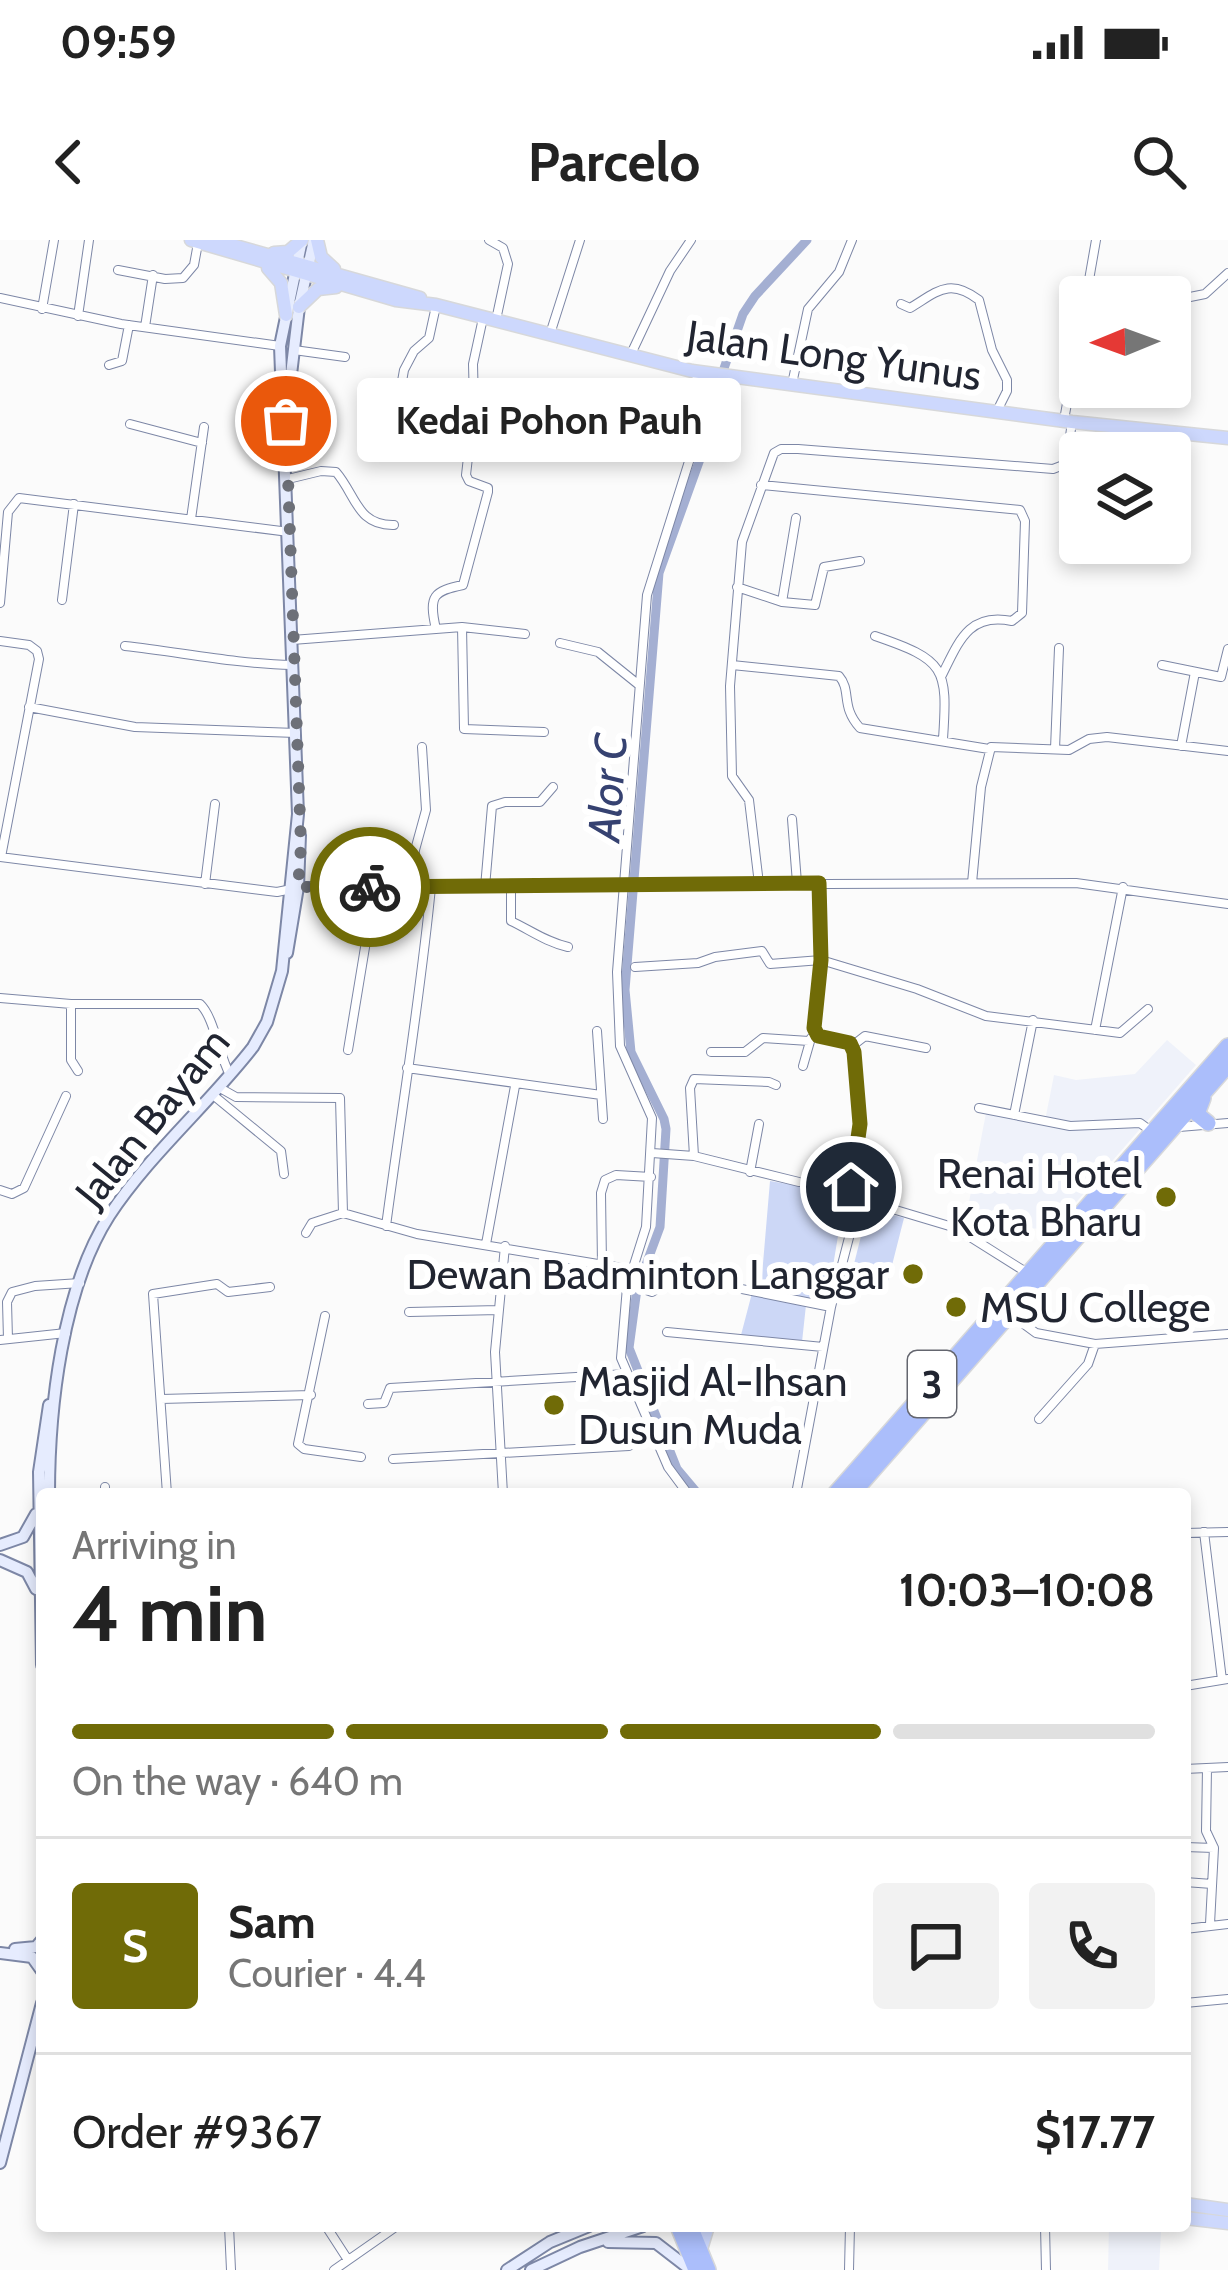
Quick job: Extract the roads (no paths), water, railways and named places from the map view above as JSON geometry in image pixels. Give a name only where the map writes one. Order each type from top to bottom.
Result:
[{"type":"highway","name":"3","points":[[857,1488],[1172,1122],[1228,1046]]},
{"type":"highway","name":"3","points":[[841,1488],[1151,1130],[1172,1122],[1228,1065]]},
{"type":"highway","points":[[1207,1090],[1197,1114],[1208,1123]]},
{"type":"highway","points":[[678,2232],[694,2270]]},
{"type":"highway","points":[[694,2232],[710,2270]]},
{"type":"main road","name":"Jalan Long Yunus","points":[[214,240],[260,257]]},
{"type":"main road","points":[[260,257],[288,252],[302,240]]},
{"type":"main road","points":[[286,348],[299,307],[302,240]]},
{"type":"main road","points":[[286,315],[316,240]]},
{"type":"main road","points":[[316,240],[326,263],[350,282]]},
{"type":"main road","name":"Jalan Long Yunus","points":[[195,242],[692,371],[1068,422],[1228,438]]},
{"type":"main road","points":[[260,257],[278,276],[286,315],[297,733]]},
{"type":"main road","points":[[299,307],[317,289],[350,282]]},
{"type":"main road","name":"Jalan Bayam","points":[[50,1488],[60,1365],[97,1236],[111,1213],[231,1075],[267,1022],[282,971],[301,846],[297,733]]},
{"type":"main road","points":[[40,1488],[41,1445],[60,1365]]},
{"type":"main road","points":[[0,1546],[22,1537],[36,1513]]},
{"type":"main road","points":[[0,1546],[36,1552]]},
{"type":"main road","points":[[0,1559],[36,1554]]},
{"type":"main road","points":[[0,1559],[27,1572],[36,1590]]},
{"type":"main road","points":[[0,1952],[36,1944]]},
{"type":"main road","points":[[0,1952],[36,1961]]},
{"type":"main road","points":[[23,1955],[36,1954]]},
{"type":"main road","points":[[0,2163],[36,2026]]},
{"type":"main road","points":[[1191,2205],[1228,2210]]},
{"type":"main road","points":[[1191,2219],[1228,2223]]},
{"type":"main road","points":[[506,2270],[570,2232]]},
{"type":"main road","points":[[531,2270],[624,2232]]},
{"type":"main road","points":[[695,2232],[710,2270]]},
{"type":"main road","points":[[702,2246],[706,2232]]},
{"type":"main road","points":[[590,2243],[656,2243],[694,2270]]},
{"type":"street","points":[[42,309],[54,240]]},
{"type":"street","points":[[78,316],[88,240]]},
{"type":"street","points":[[436,629],[437,595],[446,586],[464,585],[488,492],[466,475],[473,364],[508,264],[503,248],[489,240]]},
{"type":"street","points":[[550,334],[580,240]]},
{"type":"street","points":[[631,355],[670,271],[691,240]]},
{"type":"street","points":[[792,384],[808,310],[839,272],[852,240]]},
{"type":"street","points":[[1090,276],[1096,240]]},
{"type":"street","points":[[118,270],[183,278],[194,265],[195,242]]},
{"type":"street","points":[[1191,297],[1205,294],[1228,273]]},
{"type":"street","points":[[145,327],[153,275]]},
{"type":"street","points":[[901,304],[910,308],[934,289],[951,286],[979,300],[992,350],[1007,380],[997,412]]},
{"type":"street","points":[[0,298],[129,325],[345,357]]},
{"type":"street","points":[[396,415],[374,417],[374,445],[391,445],[404,370],[414,351],[429,338],[436,304]]},
{"type":"street","points":[[109,365],[122,361],[129,325]]},
{"type":"street","points":[[684,1488],[668,1467],[621,1352],[655,1153],[648,1105],[620,1046],[617,972],[651,572],[691,455],[705,393],[692,371]]},
{"type":"street","points":[[474,404],[534,406],[579,426],[691,455]]},
{"type":"street","points":[[759,884],[749,800],[732,776],[732,665],[742,542],[774,453],[786,448],[1053,469],[1066,464],[1070,408]]},
{"type":"street","points":[[130,424],[202,443]]},
{"type":"street","points":[[191,519],[204,427]]},
{"type":"street","points":[[288,479],[336,472],[367,519],[394,525]]},
{"type":"street","points":[[761,484],[1020,510],[1025,521],[1022,613],[1012,621],[990,616],[979,622],[961,638],[942,675]]},
{"type":"street","points":[[0,603],[13,500],[26,497],[289,532]]},
{"type":"street","points":[[62,600],[74,504]]},
{"type":"street","points":[[782,602],[796,518]]},
{"type":"street","points":[[737,587],[782,602],[815,605],[824,567],[860,561]]},
{"type":"street","points":[[462,627],[464,729],[544,732]]},
{"type":"street","points":[[292,640],[462,627],[525,634]]},
{"type":"street","points":[[875,636],[922,653],[942,675],[946,690],[943,739]]},
{"type":"street","points":[[0,641],[29,645],[37,651],[1,857],[205,884],[293,889],[1076,883],[1228,904]]},
{"type":"street","points":[[560,643],[598,652],[639,685]]},
{"type":"street","points":[[124,646],[259,664],[294,664]]},
{"type":"street","points":[[1054,749],[1059,647]]},
{"type":"street","points":[[1162,665],[1221,677],[1228,649]]},
{"type":"street","points":[[732,665],[839,676],[845,682],[848,715],[860,728],[989,749],[997,745],[1069,750],[1089,739],[1107,737],[1228,751]]},
{"type":"street","points":[[1181,746],[1195,672]]},
{"type":"street","points":[[29,707],[135,727],[297,733]]},
{"type":"street","points":[[413,887],[415,850],[425,810],[422,747]]},
{"type":"street","points":[[972,883],[989,749]]},
{"type":"street","points":[[485,886],[492,806],[540,802],[553,787]]},
{"type":"street","points":[[205,884],[215,803]]},
{"type":"street","points":[[792,819],[796,884]]},
{"type":"street","points":[[803,1066],[812,1036],[821,960],[819,883]]},
{"type":"street","points":[[511,886],[511,921],[568,947]]},
{"type":"street","points":[[348,1050],[375,887]]},
{"type":"street","points":[[386,1226],[406,1068],[416,1030],[431,887]]},
{"type":"street","points":[[1095,1030],[1123,887]]},
{"type":"street","points":[[635,968],[762,951],[776,966],[821,960],[916,988],[986,1016],[1126,1032],[1148,1009]]},
{"type":"street","points":[[0,998],[71,1004],[200,1004],[207,1008],[211,1031],[231,1075]]},
{"type":"street","points":[[71,1004],[71,1060],[78,1071]]},
{"type":"street","points":[[1014,1115],[1033,1020]]},
{"type":"street","points":[[597,1031],[603,1119]]},
{"type":"street","points":[[711,1052],[745,1052],[763,1037],[812,1036],[852,1046]]},
{"type":"street","points":[[852,1046],[865,1036],[926,1048]]},
{"type":"street","points":[[797,1488],[831,1307],[857,1201],[851,1186],[860,1124],[852,1046]]},
{"type":"street","points":[[406,1068],[602,1095]]},
{"type":"street","points":[[694,1156],[690,1088],[694,1079],[776,1085]]},
{"type":"street","points":[[486,1244],[515,1086]]},
{"type":"street","points":[[217,1091],[236,1097],[340,1098],[343,1213]]},
{"type":"street","points":[[217,1091],[279,1148],[284,1174]]},
{"type":"street","points":[[0,1190],[12,1193],[24,1188],[65,1096]]},
{"type":"street","points":[[979,1108],[1073,1126],[1140,1123],[1151,1130]]},
{"type":"street","points":[[1172,1122],[1228,1123]]},
{"type":"street","points":[[750,1172],[759,1124]]},
{"type":"street","points":[[655,1153],[694,1156],[799,1182]]},
{"type":"street","points":[[602,1264],[605,1180],[616,1175],[651,1177]]},
{"type":"street","points":[[857,1201],[866,1199],[956,1228],[1029,1275]]},
{"type":"street","points":[[306,1233],[312,1223],[343,1213],[386,1226],[624,1269],[631,1283],[646,1290],[657,1292],[678,1273],[686,1272],[712,1282],[831,1307]]},
{"type":"street","points":[[503,1488],[496,1382],[505,1246]]},
{"type":"street","points":[[67,1333],[4,1339],[7,1302],[12,1292],[35,1286],[80,1283]]},
{"type":"street","points":[[167,1488],[152,1302],[156,1292],[217,1283],[228,1292],[270,1286]]},
{"type":"street","points":[[409,1312],[499,1310]]},
{"type":"street","points":[[1010,1314],[1041,1335],[1095,1344],[1228,1334]]},
{"type":"street","points":[[325,1316],[311,1395],[298,1434],[301,1448],[361,1457]]},
{"type":"street","points":[[667,1332],[823,1347]]},
{"type":"street","points":[[1040,1419],[1088,1364],[1095,1344]]},
{"type":"street","points":[[368,1404],[384,1403],[390,1388],[627,1374]]},
{"type":"street","points":[[161,1399],[311,1395]]},
{"type":"street","points":[[393,1459],[629,1446]]},
{"type":"street","points":[[1191,1685],[1225,1680],[1204,1532]]},
{"type":"street","points":[[1191,1533],[1228,1532]]},
{"type":"street","points":[[1191,1769],[1228,1767]]},
{"type":"street","points":[[1207,1768],[1205,1831],[1214,1848],[1210,1924]]},
{"type":"street","points":[[1191,1847],[1214,1848]]},
{"type":"street","points":[[1191,1882],[1212,1884]]},
{"type":"street","points":[[1191,1928],[1228,1924]]},
{"type":"street","points":[[1191,2002],[1228,1999]]},
{"type":"street","points":[[229,2232],[231,2270]]},
{"type":"street","points":[[330,2232],[348,2260]]},
{"type":"street","points":[[334,2270],[388,2232]]},
{"type":"street","points":[[849,2270],[850,2232]]},
{"type":"street","points":[[1045,2232],[1046,2270]]},
{"type":"waterway","name":"Alor C","points":[[693,1488],[677,1469],[629,1348],[637,1289],[660,1227],[666,1129],[631,1052],[625,990],[659,573],[708,437],[714,397],[743,314],[807,240]]},
{"type":"place","name":"Kedai Pohon Pauh","points":[[286,421]]},
{"type":"place","name":"Renai Hotel Kota Bharu","points":[[1166,1197]]},
{"type":"place","name":"Dewan Badminton Langgar","points":[[913,1274]]},
{"type":"place","name":"MSU College","points":[[956,1307]]},
{"type":"place","name":"Masjid Al-Ihsan Dusun Muda","points":[[554,1405]]}]
